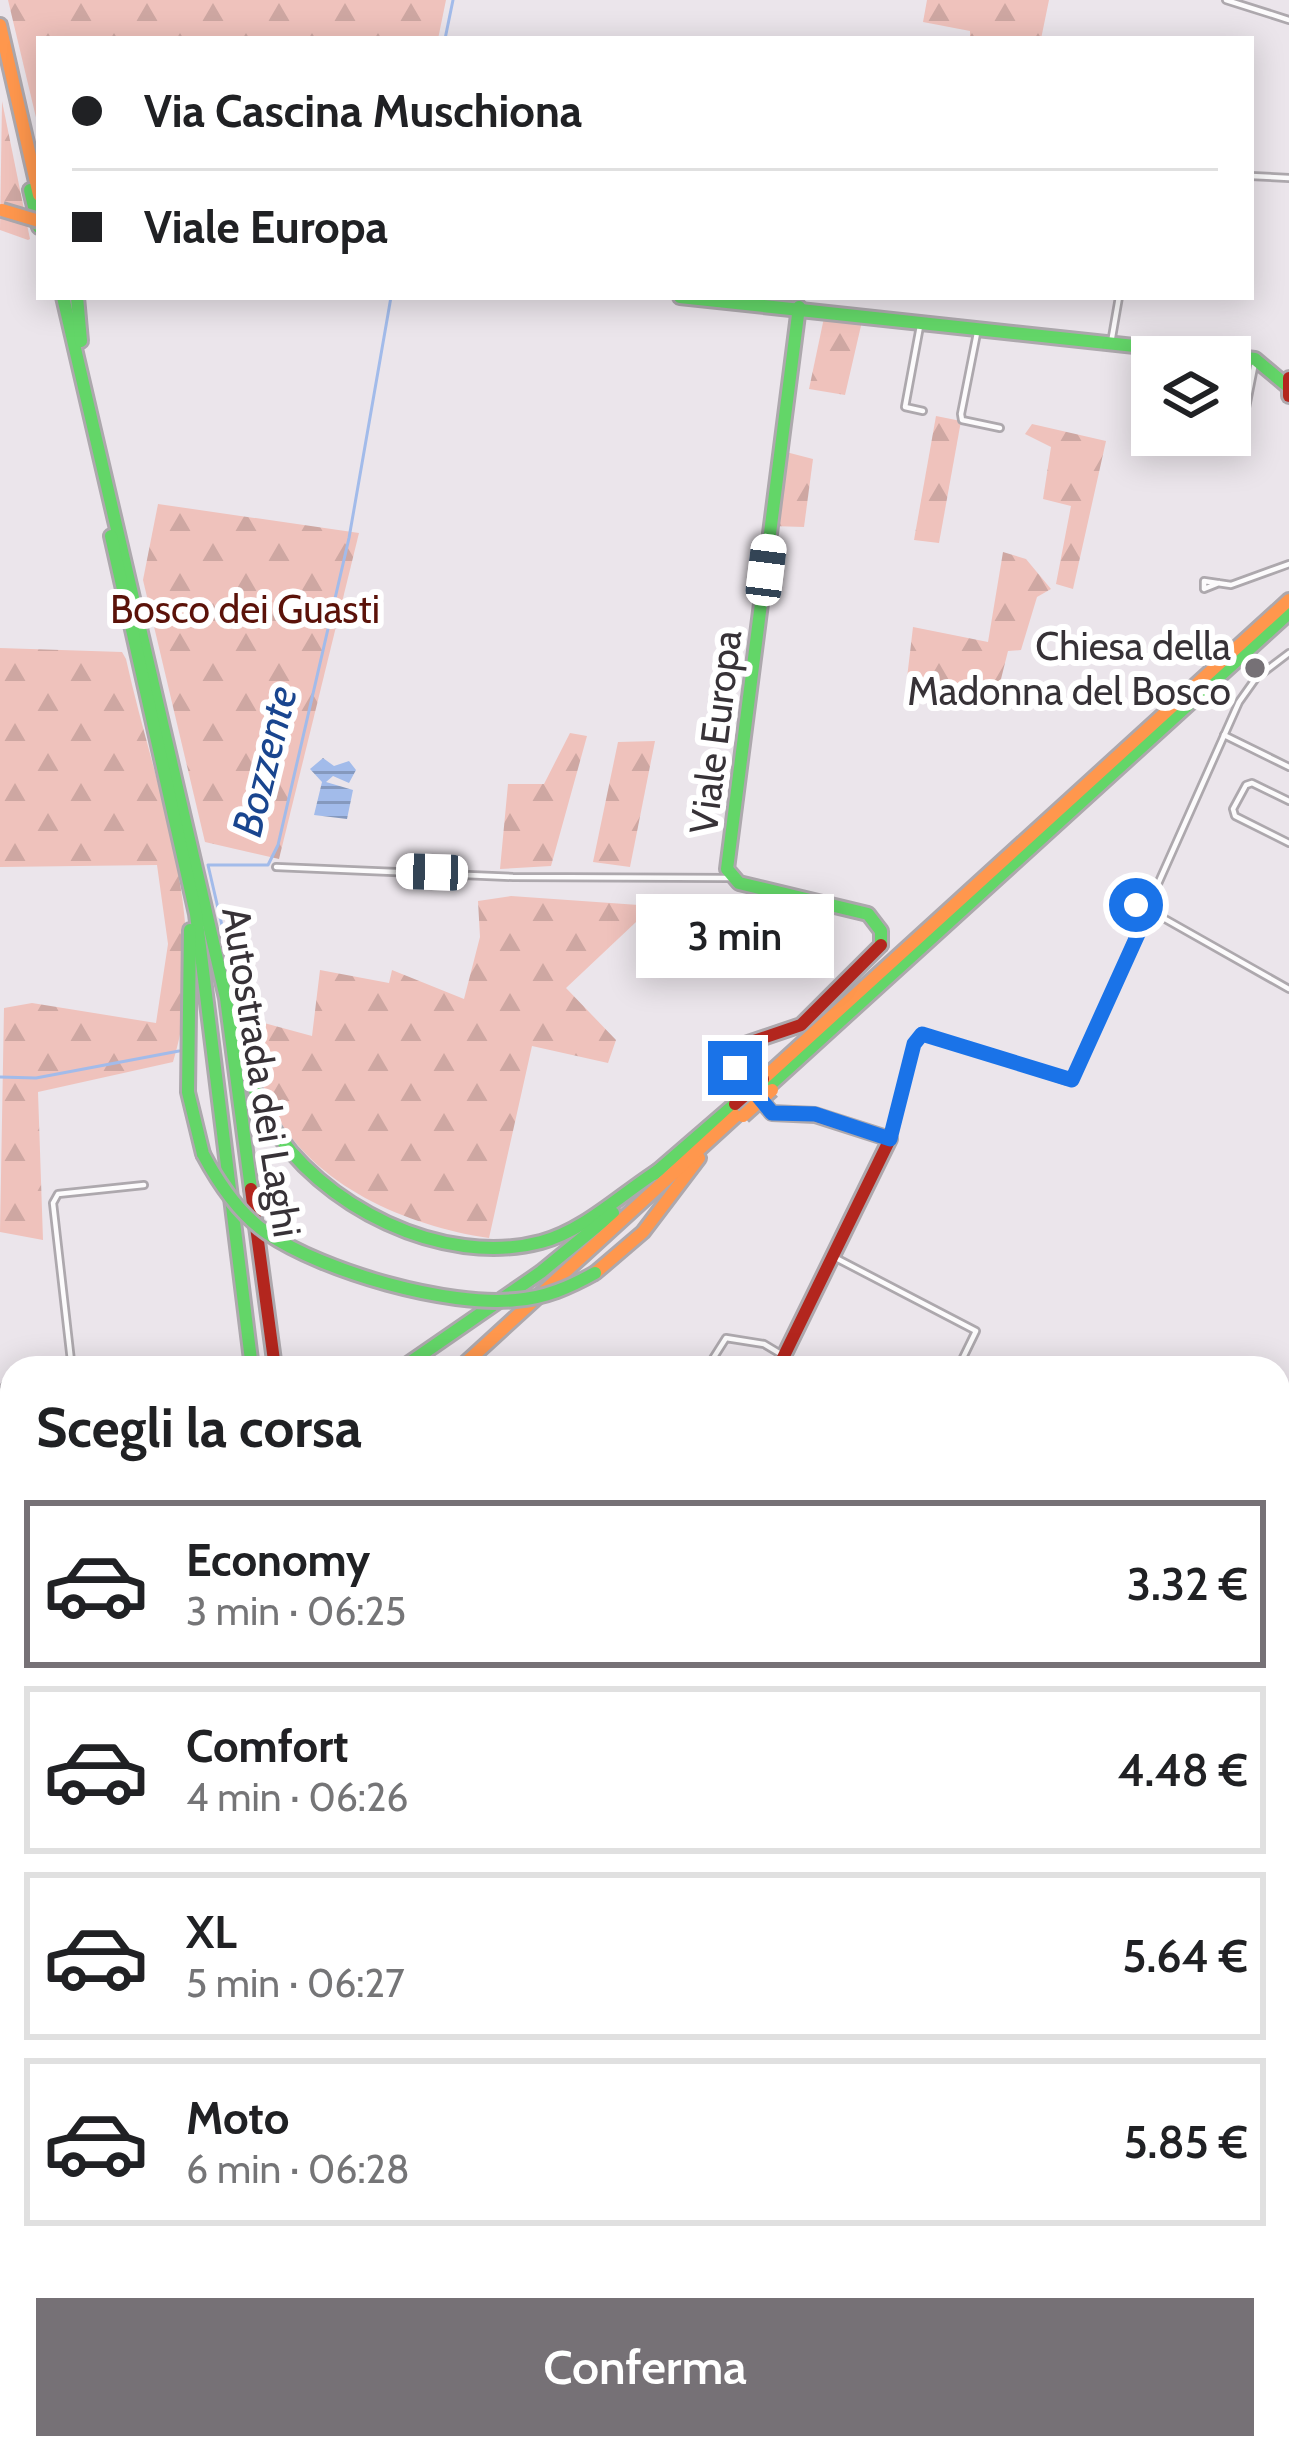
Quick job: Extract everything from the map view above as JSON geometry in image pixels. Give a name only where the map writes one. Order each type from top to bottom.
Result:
[{"type":"main road","points":[[0,25],[36,182]]},
{"type":"main road","points":[[0,60],[36,211]]},
{"type":"main road","points":[[1,209],[36,223]]},
{"type":"main road","name":"Autostrada dei Laghi","points":[[60,300],[226,998],[272,1356]]},
{"type":"main road","name":"Autostrada dei Laghi","points":[[60,300],[185,863],[217,1067],[251,1356]]},
{"type":"main road","points":[[77,300],[82,378]]},
{"type":"main road","points":[[716,300],[1255,359],[1287,382]]},
{"type":"main road","name":"Viale Europa","points":[[799,307],[730,878],[862,912],[878,925],[881,946],[873,960],[800,1025],[746,1044],[734,1061],[741,1080],[772,1113],[815,1114],[890,1139]]},
{"type":"main road","points":[[473,1356],[1289,601]]},
{"type":"main road","points":[[768,1085],[819,1044],[1289,613]]},
{"type":"main road","points":[[172,762],[254,1088],[280,1136],[317,1174],[409,1230],[453,1245],[496,1249],[541,1241],[581,1226],[739,1111]]},
{"type":"main road","points":[[185,863],[193,965],[188,1092],[203,1154],[220,1184],[256,1224],[327,1262],[490,1301],[552,1293],[595,1273],[643,1232],[739,1111]]},
{"type":"main road","points":[[784,1356],[890,1139]]},
{"type":"main road","points":[[419,1356],[568,1253],[658,1170]]},
{"type":"street","points":[[1226,0],[1289,20]]},
{"type":"street","points":[[1254,176],[1289,178]]},
{"type":"street","points":[[1111,343],[1118,300]]},
{"type":"street","points":[[921,320],[905,406],[923,411]]},
{"type":"street","points":[[978,327],[962,420],[1000,428]]},
{"type":"street","points":[[1251,380],[1255,359]]},
{"type":"street","points":[[1219,583],[1252,580],[1289,564]]},
{"type":"street","points":[[890,1139],[914,1044],[922,1034],[1071,1081],[1145,910],[1156,898],[1224,735],[1252,682],[1289,653]]},
{"type":"street","points":[[1224,735],[1289,767]]},
{"type":"street","points":[[1289,801],[1252,782],[1233,809],[1235,816],[1289,843]]},
{"type":"street","name":"Viale Europa","points":[[276,867],[513,877],[730,878]]},
{"type":"street","points":[[1180,930],[1156,898],[1138,892],[1145,910],[1180,930],[1289,989]]},
{"type":"street","points":[[70,1356],[52,1202],[58,1194],[144,1185]]},
{"type":"street","points":[[834,1257],[976,1331],[964,1356]]},
{"type":"street","points":[[715,1356],[726,1338],[764,1344],[775,1356]]},
{"type":"green space","points":[[8,0],[446,0],[439,36],[36,36],[36,117]]},
{"type":"green space","points":[[927,0],[1049,0],[1042,36],[970,36],[970,31],[923,22]]},
{"type":"green space","points":[[2,101],[30,239],[28,240],[0,230]]},
{"type":"green space","points":[[825,313],[863,317],[845,395],[809,389]]},
{"type":"green space","points":[[936,416],[961,421],[939,543],[914,540]]},
{"type":"green space","points":[[1032,424],[1106,441],[1073,589],[1056,584],[1071,506],[1043,499],[1051,447],[1025,434]]},
{"type":"green space","points":[[786,452],[813,459],[804,527],[771,526]]},
{"type":"green space","name":"Bosco dei Guasti","points":[[158,504],[359,533],[279,859],[205,842],[143,580]]},
{"type":"green space","points":[[1003,552],[1026,559],[1051,589],[1037,597],[1021,650],[1008,651],[998,691],[907,678],[913,627],[988,642]]},
{"type":"green space","points":[[0,648],[122,652],[164,809],[184,910],[184,1011],[173,1062],[38,1092],[43,1240],[0,1232],[4,1008],[32,1003],[156,1023],[168,944],[157,865],[0,867]]},
{"type":"green space","points":[[570,733],[587,736],[551,866],[500,869],[508,784],[544,784]]},
{"type":"green space","points":[[655,741],[630,867],[593,862],[618,742]]},
{"type":"green space","points":[[511,896],[653,906],[566,988],[616,1040],[608,1063],[532,1046],[489,1238],[395,1212],[365,1198],[312,1160],[290,1136],[268,1098],[249,1019],[312,1036],[320,970],[389,983],[392,970],[464,999],[480,937],[478,901]]},
{"type":"water","points":[[323,758],[334,766],[349,761],[356,770],[349,783],[333,776],[326,782],[353,790],[347,819],[314,815],[322,782],[310,769]]},
{"type":"waterway","name":"Bozzente","points":[[446,36],[453,0]]},
{"type":"waterway","name":"Bozzente","points":[[248,1038],[208,865],[268,865],[278,845],[349,538],[390,300]]},
{"type":"waterway","name":"Bozzente","points":[[0,1077],[36,1078],[179,1051]]},
{"type":"traffic: fast","points":[[30,190],[36,215]]},
{"type":"traffic: fast","points":[[64,300],[226,998],[251,1189]]},
{"type":"traffic: fast","points":[[77,300],[81,341]]},
{"type":"traffic: fast","points":[[708,300],[1255,359],[1286,385]]},
{"type":"traffic: fast","points":[[799,307],[727,869],[739,883],[868,914],[881,931],[881,945]]},
{"type":"traffic: fast","points":[[111,536],[196,914],[251,1356]]},
{"type":"traffic: fast","points":[[769,1086],[1289,613]]},
{"type":"traffic: fast","points":[[190,930],[188,1092],[203,1154]]},
{"type":"traffic: fast","points":[[238,1024],[258,1098],[291,1152],[351,1203],[425,1238],[503,1248],[541,1242],[588,1220],[659,1170]]},
{"type":"traffic: fast","points":[[654,1174],[735,1104]]},
{"type":"traffic: fast","points":[[203,1154],[231,1198],[267,1233],[320,1261],[387,1284],[456,1298],[516,1300],[557,1291],[595,1273]]},
{"type":"traffic: fast","points":[[419,1356],[541,1272],[613,1213]]},
{"type":"traffic: slow","points":[[0,25],[36,182]]},
{"type":"traffic: slow","points":[[2,210],[36,220]]},
{"type":"traffic: slow","points":[[763,1079],[1289,600]]},
{"type":"traffic: slow","points":[[743,1116],[772,1090]]},
{"type":"traffic: slow","points":[[473,1356],[740,1112]]},
{"type":"traffic: slow","points":[[595,1273],[643,1232],[699,1158]]},
{"type":"traffic: jam","points":[[1289,378],[1289,396]]},
{"type":"traffic: jam","points":[[784,1356],[890,1139],[815,1115],[772,1113],[734,1069],[745,1044],[801,1025],[881,945]]},
{"type":"traffic: jam","points":[[735,1104],[763,1079]]},
{"type":"traffic: jam","points":[[251,1189],[273,1356]]},
{"type":"place","name":"Chiesa della Madonna del Bosco","points":[[1255,668]]},
{"type":"route","points":[[735,1068],[772,1113],[815,1114],[890,1139],[914,1044],[922,1034],[1072,1080],[1139,932],[1136,905]]}]
